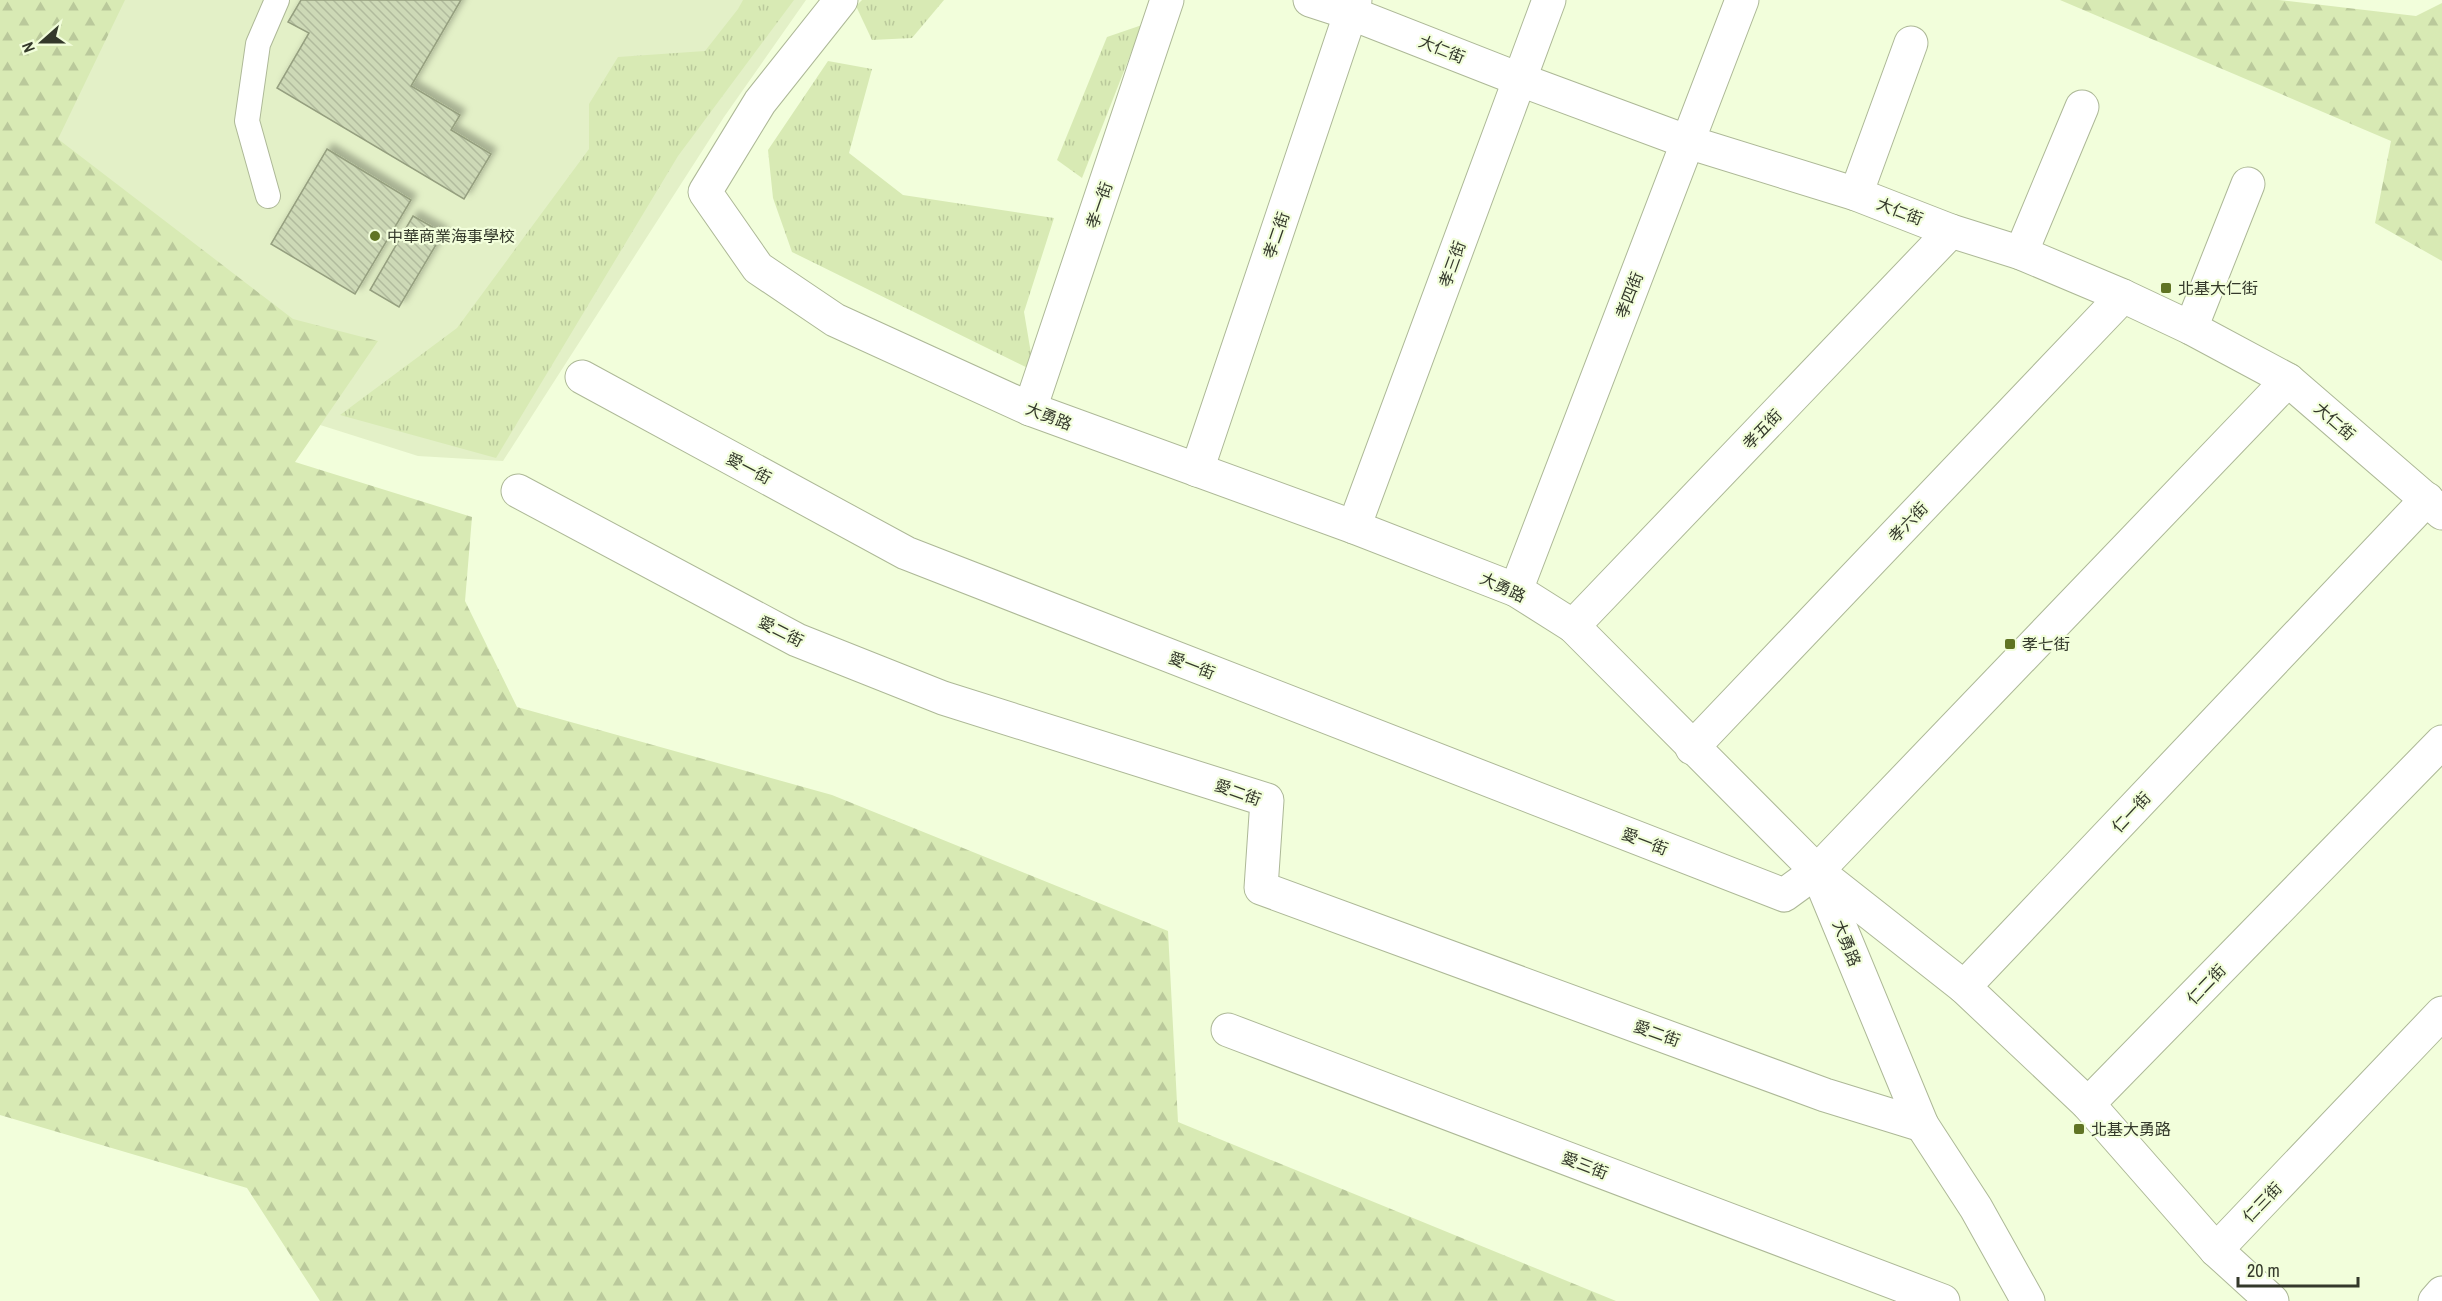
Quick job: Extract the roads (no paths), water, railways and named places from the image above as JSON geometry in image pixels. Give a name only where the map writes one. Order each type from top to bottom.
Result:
[{"type":"street","name":"大勇路","points":[[840,0],[760,102],[705,192],[758,268],[835,320],[1030,409],[1354,527],[1516,590],[1573,626],[1817,871],[1922,1125],[1976,1208],[2028,1301]]},
{"type":"street","name":"孝一街","points":[[1030,409],[1167,0]]},
{"type":"street","name":"大仁街","points":[[1310,0],[1353,6],[1521,80],[1688,142],[1856,194],[1951,231],[2021,253],[2123,296],[2191,328],[2288,380],[2434,506]]},
{"type":"street","name":"孝三街","points":[[1354,527],[1549,0]]},
{"type":"street","name":"孝四街","points":[[1516,590],[1742,0]]},
{"type":"street","name":"孝二街","points":[[1197,470],[1353,6]]},
{"type":"street","points":[[1856,194],[1911,43]]},
{"type":"street","points":[[2021,253],[2082,106]]},
{"type":"street","points":[[2191,328],[2248,184]]},
{"type":"street","name":"孝五街","points":[[1573,626],[1951,231]]},
{"type":"street","name":"孝六街","points":[[1692,748],[2123,296]]},
{"type":"street","name":"愛一街","points":[[582,377],[906,553],[1784,895],[1817,871]]},
{"type":"street","points":[[2272,1301],[2216,1250],[2088,1104],[1964,987],[1817,871],[2288,380]]},
{"type":"street","name":"愛二街","points":[[518,491],[797,640],[943,698],[1268,800],[1261,888],[1825,1095],[1922,1125]]},
{"type":"street","name":"仁一街","points":[[1964,987],[2434,506]]},
{"type":"street","name":"仁二街","points":[[2088,1104],[2442,742]]},
{"type":"street","name":"仁三街","points":[[2216,1250],[2442,1013]]},
{"type":"street","name":"愛三街","points":[[1228,1030],[1943,1301]]},
{"type":"street","points":[[2435,1301],[2442,1293]]},
{"type":"lane","points":[[268,196],[247,121],[258,44],[277,0]]},
{"type":"place","name":"中華商業海事學校","points":[[375,236]]},
{"type":"place","name":"北基大仁街","points":[[2166,288]]},
{"type":"place","name":"孝七街","points":[[2010,644]]},
{"type":"place","name":"北基大勇路","points":[[2079,1129]]}]
